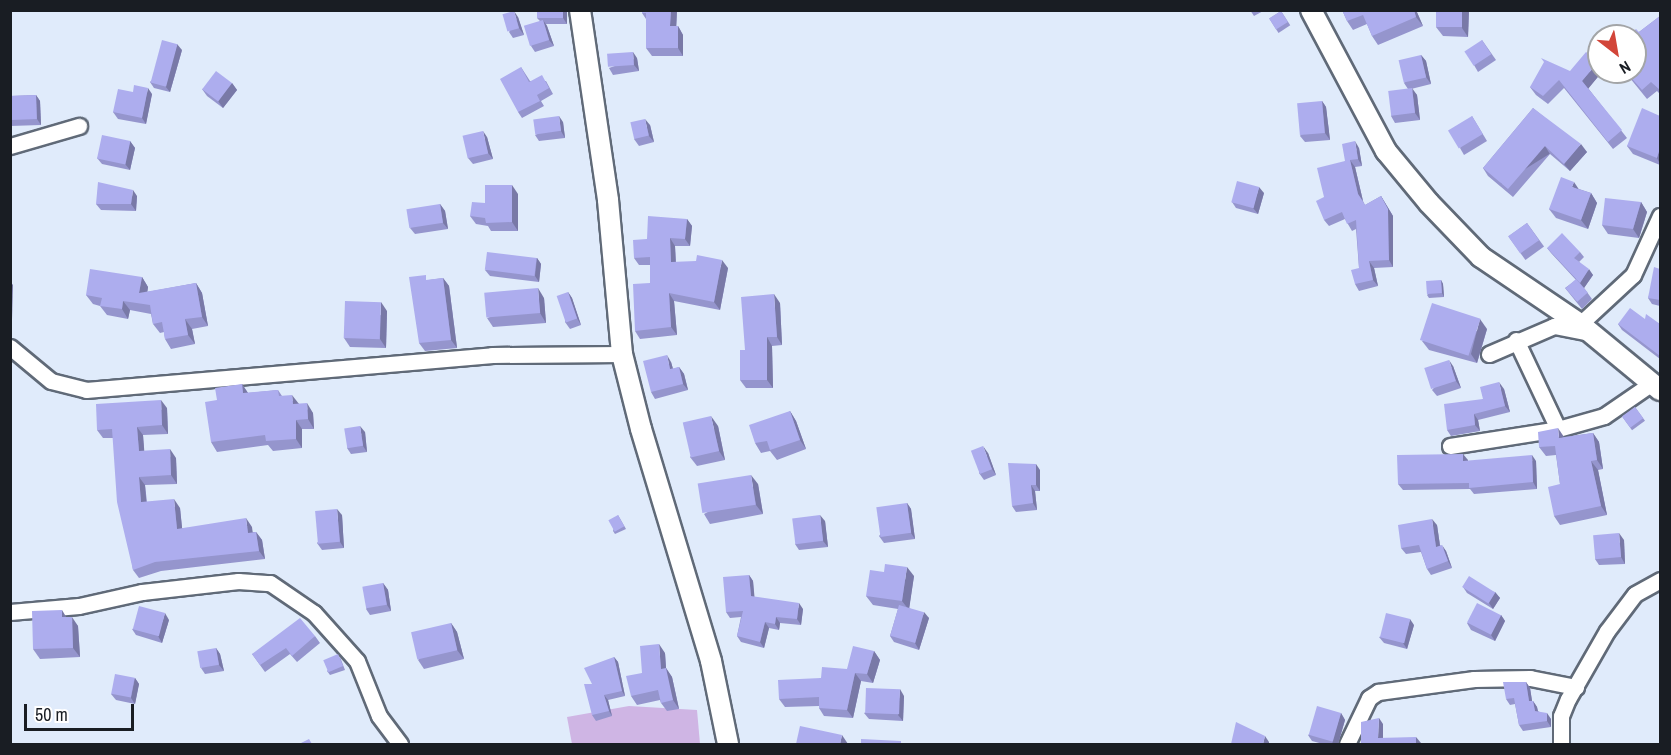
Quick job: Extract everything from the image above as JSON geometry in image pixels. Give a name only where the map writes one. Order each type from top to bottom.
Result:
[{"type":"main road","points":[[580,10],[608,200],[622,354],[640,429],[711,661],[728,744]]},
{"type":"main road","points":[[1311,10],[1386,151],[1429,203],[1481,257],[1586,330],[1656,386]]},
{"type":"street","points":[[10,146],[79,126]]},
{"type":"street","points":[[1490,354],[1545,328],[1565,325],[1586,330],[1633,275],[1660,216]]},
{"type":"street","points":[[1516,340],[1558,429]]},
{"type":"street","points":[[10,347],[51,381],[86,390],[492,356],[622,354]]},
{"type":"street","points":[[1450,446],[1558,429],[1604,416],[1656,386]]},
{"type":"street","points":[[1561,744],[1561,716],[1621,610],[1635,594],[1660,580]]},
{"type":"street","points":[[10,612],[79,606],[142,592],[237,581],[270,584],[314,613],[357,661],[379,716],[400,744]]},
{"type":"street","points":[[1347,744],[1369,698],[1378,692],[1474,679],[1530,678],[1576,687]]},
{"type":"shaded area","points":[[629,706],[697,710],[700,744],[572,744],[567,717]]},
{"type":"building","points":[[537,10],[563,10],[563,18],[537,18]]},
{"type":"building","points":[[642,10],[671,10],[670,26],[678,26],[678,48],[646,48],[646,13],[642,13]]},
{"type":"building","points":[[1342,10],[1414,10],[1416,17],[1372,36],[1363,15],[1347,21]]},
{"type":"building","points":[[1436,10],[1462,10],[1462,27],[1436,27]]},
{"type":"building","points":[[514,11],[519,28],[507,32],[502,14]]},
{"type":"building","points":[[1281,11],[1288,22],[1276,29],[1269,18]]},
{"type":"building","points":[[1660,16],[1660,90],[1651,82],[1642,90],[1637,84],[1647,84],[1647,26]]},
{"type":"building","points":[[543,20],[549,40],[530,46],[524,26]]},
{"type":"building","points":[[162,40],[177,44],[166,87],[151,83]]},
{"type":"building","points":[[1482,40],[1491,54],[1474,66],[1464,51]]},
{"type":"building","points":[[633,52],[634,65],[608,67],[607,54]]},
{"type":"building","points":[[1587,53],[1587,75],[1582,81],[1622,130],[1608,142],[1559,80],[1543,96],[1530,87],[1544,62],[1541,58],[1570,71]]},
{"type":"building","points":[[1421,55],[1426,77],[1404,83],[1399,60]]},
{"type":"building","points":[[521,67],[529,82],[542,75],[549,88],[537,95],[540,101],[518,112],[500,79]]},
{"type":"building","points":[[216,71],[232,83],[218,101],[202,89]]},
{"type":"building","points":[[134,85],[148,88],[142,118],[113,112],[118,89],[133,92]]},
{"type":"building","points":[[1412,88],[1415,113],[1391,116],[1388,91]]},
{"type":"building","points":[[36,95],[37,119],[11,120],[10,96]]},
{"type":"building","points":[[1322,101],[1325,133],[1300,135],[1297,103]]},
{"type":"building","points":[[1533,108],[1581,144],[1564,164],[1545,146],[1508,189],[1483,168]]},
{"type":"building","points":[[1642,108],[1660,116],[1660,148],[1657,158],[1627,146]]},
{"type":"building","points":[[559,116],[561,131],[535,134],[533,120]]},
{"type":"building","points":[[1472,116],[1483,134],[1459,148],[1448,130]]},
{"type":"building","points":[[645,119],[649,136],[634,139],[630,122]]},
{"type":"building","points":[[483,131],[488,153],[468,158],[463,136]]},
{"type":"building","points":[[102,135],[130,141],[125,165],[97,158]]},
{"type":"building","points":[[1355,141],[1358,159],[1350,160],[1358,194],[1365,205],[1381,196],[1388,209],[1389,260],[1369,261],[1373,280],[1355,284],[1351,270],[1359,268],[1356,220],[1347,224],[1342,212],[1324,220],[1316,201],[1324,197],[1317,168],[1345,161],[1342,144]]},
{"type":"building","points":[[1561,177],[1574,182],[1572,187],[1591,193],[1581,220],[1549,209]]},
{"type":"building","points":[[1237,181],[1259,187],[1254,208],[1231,202]]},
{"type":"building","points":[[98,182],[133,190],[131,204],[96,204]]},
{"type":"building","points":[[485,185],[512,185],[512,222],[486,223],[485,218],[470,216],[472,202],[485,203]]},
{"type":"building","points":[[1605,198],[1641,202],[1633,229],[1602,225]]},
{"type":"building","points":[[440,204],[443,223],[409,228],[406,209]]},
{"type":"building","points":[[648,216],[687,219],[685,239],[670,238],[671,262],[696,261],[697,255],[722,260],[714,302],[669,293],[671,327],[635,331],[633,284],[650,283],[650,257],[634,258],[633,240],[647,239]]},
{"type":"building","points":[[1527,223],[1539,240],[1520,253],[1508,236]]},
{"type":"building","points":[[1562,233],[1580,252],[1574,258],[1589,269],[1580,283],[1547,248]]},
{"type":"building","points":[[487,252],[537,258],[534,276],[485,270]]},
{"type":"building","points":[[1654,267],[1660,269],[1660,300],[1648,298]]},
{"type":"building","points":[[90,269],[142,277],[139,293],[196,283],[202,317],[185,319],[188,335],[165,339],[162,322],[153,324],[150,305],[123,301],[122,309],[100,306],[102,298],[86,295]]},
{"type":"building","points":[[426,275],[426,280],[443,278],[451,340],[419,343],[409,277]]},
{"type":"building","points":[[1576,279],[1588,293],[1577,302],[1565,288]]},
{"type":"building","points":[[1441,280],[1442,293],[1427,294],[1426,281]]},
{"type":"building","points":[[538,288],[540,313],[486,318],[484,293]]},
{"type":"building","points":[[568,292],[577,318],[566,322],[557,296]]},
{"type":"building","points":[[774,294],[777,337],[767,337],[767,380],[740,380],[740,350],[745,350],[741,297]]},
{"type":"building","points":[[345,301],[381,302],[380,339],[344,338]]},
{"type":"building","points":[[1432,303],[1481,319],[1468,356],[1420,340]]},
{"type":"building","points":[[1630,308],[1645,319],[1646,314],[1660,324],[1660,356],[1618,324]]},
{"type":"building","points":[[667,355],[670,369],[679,367],[683,384],[651,392],[643,361]]},
{"type":"building","points":[[1449,360],[1456,381],[1431,389],[1424,368]]},
{"type":"building","points":[[1499,382],[1505,406],[1474,414],[1475,425],[1447,430],[1444,404],[1483,399],[1480,387]]},
{"type":"building","points":[[242,384],[243,393],[278,390],[279,396],[292,395],[293,404],[307,403],[308,419],[296,420],[296,439],[266,441],[265,435],[211,442],[205,402],[217,400],[215,388]]},
{"type":"building","points":[[161,400],[162,425],[137,427],[139,451],[170,449],[171,475],[139,477],[141,502],[174,499],[177,529],[246,518],[248,533],[256,532],[259,551],[155,562],[133,570],[117,502],[112,429],[97,430],[96,404]]},
{"type":"building","points":[[1635,407],[1643,418],[1630,428],[1622,416]]},
{"type":"building","points":[[790,411],[800,440],[770,450],[767,441],[755,443],[749,425]]},
{"type":"building","points":[[711,416],[719,451],[691,458],[683,423]]},
{"type":"building","points":[[360,426],[363,446],[347,448],[344,429]]},
{"type":"building","points":[[1558,428],[1559,438],[1593,433],[1597,460],[1591,461],[1601,506],[1554,516],[1548,487],[1560,484],[1555,446],[1539,447],[1538,432]]},
{"type":"building","points":[[983,446],[992,469],[980,474],[971,451]]},
{"type":"building","points":[[1463,454],[1463,461],[1532,455],[1533,482],[1469,488],[1469,483],[1398,484],[1397,455]]},
{"type":"building","points":[[1008,463],[1036,464],[1036,485],[1031,485],[1033,503],[1012,506]]},
{"type":"building","points":[[751,475],[756,505],[702,513],[698,483]]},
{"type":"building","points":[[907,503],[911,533],[880,537],[876,507]]},
{"type":"building","points":[[337,509],[340,542],[318,544],[315,511]]},
{"type":"building","points":[[618,515],[624,526],[615,532],[608,520]]},
{"type":"building","points":[[820,515],[823,541],[795,544],[792,518]]},
{"type":"building","points":[[1432,519],[1436,547],[1442,545],[1448,561],[1427,569],[1419,545],[1401,548],[1398,525]]},
{"type":"building","points":[[1619,533],[1621,557],[1595,559],[1593,535]]},
{"type":"building","points":[[885,564],[907,567],[902,601],[866,596],[870,570],[884,572]]},
{"type":"building","points":[[749,575],[751,596],[799,603],[797,619],[776,617],[775,624],[765,622],[760,642],[737,636],[743,611],[726,612],[723,577]]},
{"type":"building","points":[[1469,576],[1495,592],[1488,603],[1462,587]]},
{"type":"building","points":[[383,583],[387,605],[366,608],[362,587]]},
{"type":"building","points":[[1477,603],[1501,615],[1491,635],[1467,623]]},
{"type":"building","points":[[899,605],[924,612],[915,643],[890,636]]},
{"type":"building","points":[[139,606],[165,613],[159,636],[133,629]]},
{"type":"building","points":[[62,610],[62,617],[72,617],[73,648],[33,649],[32,611]]},
{"type":"building","points":[[1386,613],[1410,619],[1404,643],[1380,637]]},
{"type":"building","points":[[300,618],[315,636],[292,656],[286,648],[260,665],[252,654]]},
{"type":"building","points":[[451,623],[457,650],[417,660],[411,632]]},
{"type":"building","points":[[659,644],[661,669],[666,668],[673,700],[661,703],[658,690],[631,696],[626,676],[642,673],[640,646]]},
{"type":"building","points":[[853,646],[874,651],[867,674],[855,673],[847,710],[819,708],[819,697],[779,699],[778,680],[821,678],[822,667],[847,669]]},
{"type":"building","points":[[216,648],[219,665],[200,668],[197,651]]},
{"type":"building","points":[[338,654],[343,666],[328,672],[323,660]]},
{"type":"building","points":[[614,657],[622,691],[604,695],[609,711],[592,715],[584,684],[592,684],[584,668]]},
{"type":"building","points":[[115,674],[135,678],[131,697],[111,694]]},
{"type":"building","points":[[1503,682],[1526,682],[1529,701],[1533,701],[1535,711],[1547,713],[1547,721],[1519,725],[1514,698],[1506,699]]},
{"type":"building","points":[[866,688],[900,689],[899,714],[865,713]]},
{"type":"building","points":[[1317,706],[1341,713],[1333,742],[1309,735]]},
{"type":"building","points":[[1379,718],[1378,738],[1416,737],[1416,744],[1361,744],[1361,722]]},
{"type":"building","points":[[1236,722],[1265,736],[1263,744],[1231,744]]},
{"type":"building","points":[[800,726],[842,735],[840,744],[796,744]]},
{"type":"building","points":[[309,739],[312,744],[299,744]]},
{"type":"building","points":[[861,739],[901,741],[901,744],[861,744]]}]
